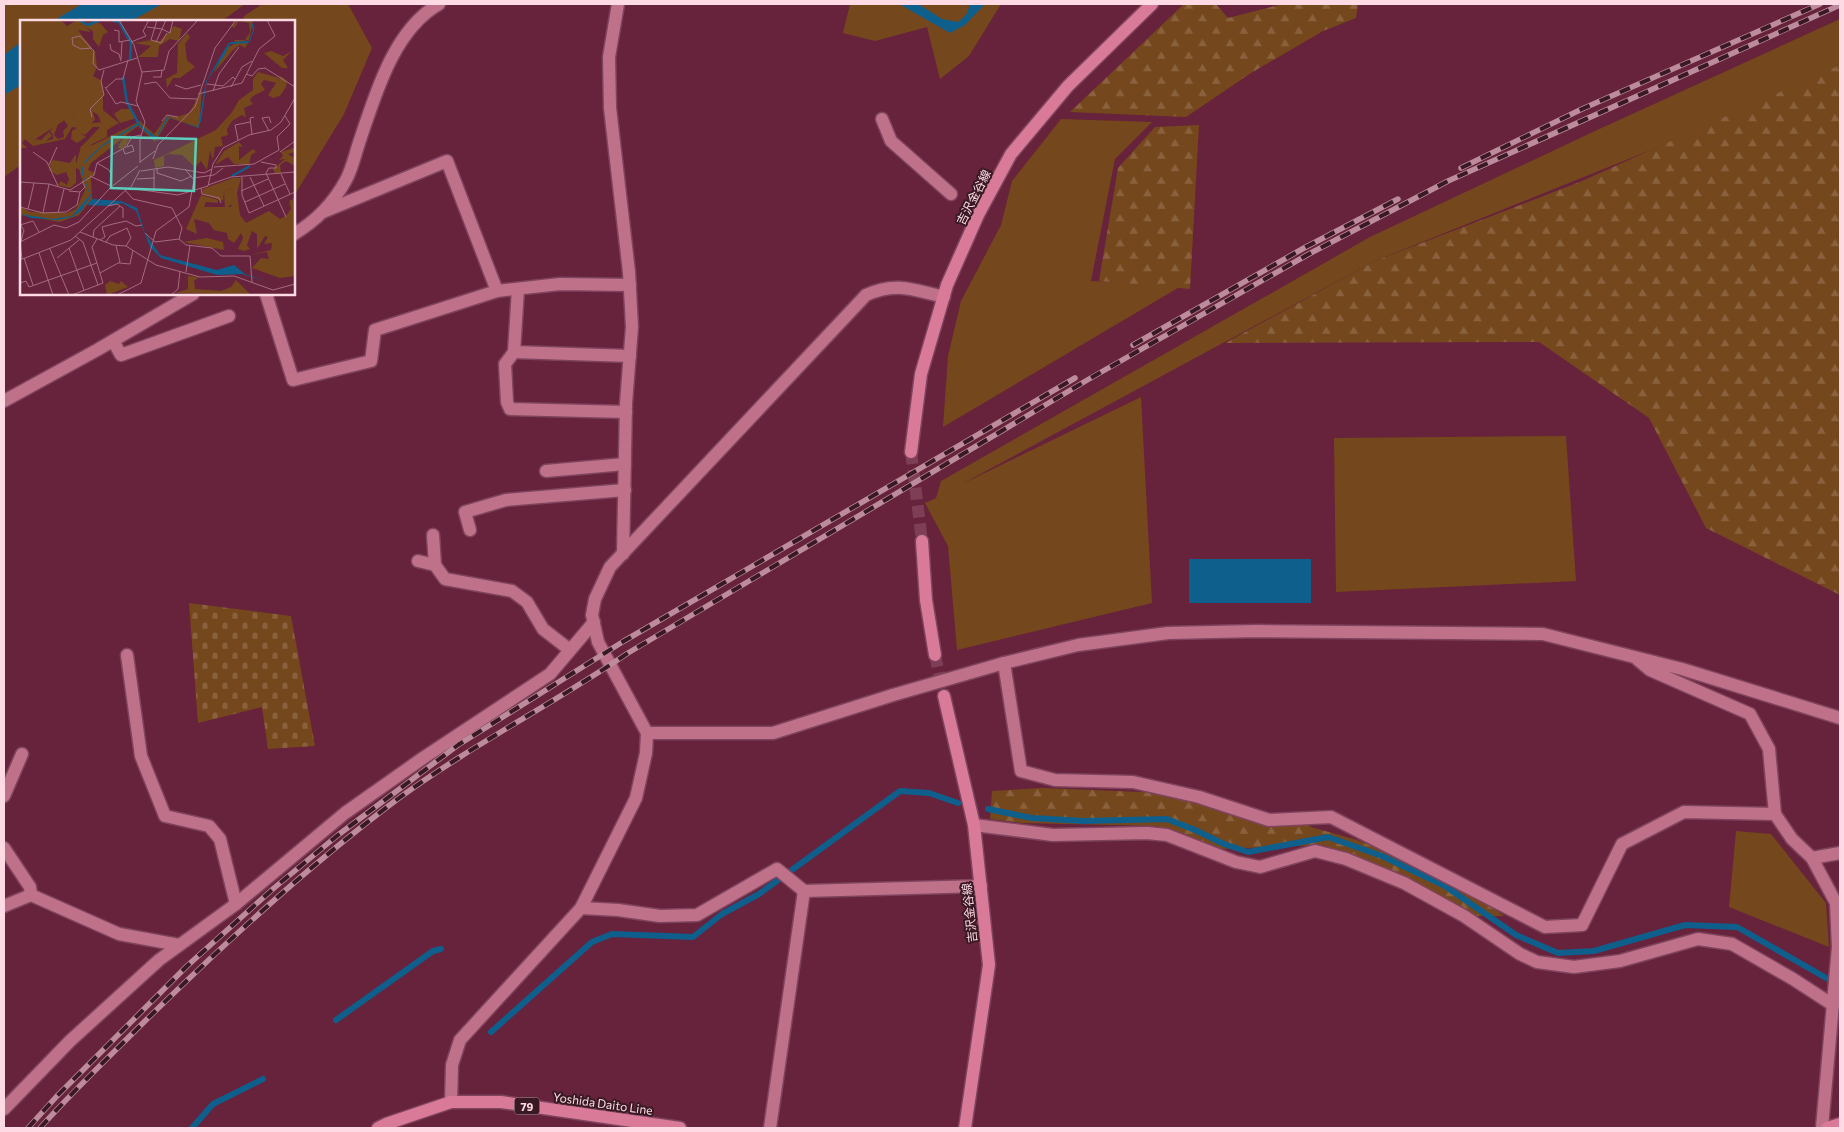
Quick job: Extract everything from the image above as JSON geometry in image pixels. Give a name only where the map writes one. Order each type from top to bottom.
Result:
[{"type":"main road","name":"吉沢金谷線","points":[[911,452],[921,374],[944,297],[978,215],[1011,154],[1068,86],[1152,4]]},
{"type":"main road","points":[[922,542],[926,600],[935,655]]},
{"type":"main road","name":"吉沢金谷線","points":[[944,696],[974,825],[988,965],[965,1128]]},
{"type":"main road","name":"Yoshida Daito Line","points":[[378,1128],[451,1102],[501,1102],[680,1128]]},
{"type":"main road","points":[[1827,1128],[1840,1124]]},
{"type":"street","points":[[323,212],[347,179],[372,103],[390,59],[405,34],[439,4]]},
{"type":"street","points":[[618,4],[608,57],[610,108],[630,285],[632,327],[626,412],[623,554]]},
{"type":"street","points":[[882,119],[891,141],[951,194]]},
{"type":"street","points":[[295,233],[323,212],[447,161],[497,291]]},
{"type":"street","points":[[266,295],[293,380],[371,361],[375,330],[497,291],[560,284],[630,285]]},
{"type":"street","points":[[451,1102],[452,1065],[460,1040],[581,908],[636,798],[646,753],[647,733],[598,642],[594,622],[595,599],[610,567],[866,294],[885,287],[905,288],[944,297]]},
{"type":"street","points":[[518,289],[514,352],[505,364],[507,402],[510,409],[626,412]]},
{"type":"street","points":[[4,401],[113,341],[175,298],[188,295]]},
{"type":"street","points":[[113,341],[121,355],[229,316]]},
{"type":"street","points":[[514,352],[630,356]]},
{"type":"street","points":[[546,471],[625,464]]},
{"type":"street","points":[[470,530],[466,512],[506,500],[624,490]]},
{"type":"street","points":[[433,535],[434,565],[445,579],[512,591],[527,602],[543,629],[570,650]]},
{"type":"street","points":[[418,561],[434,565]]},
{"type":"street","points":[[4,1109],[70,1041],[160,960],[236,904],[345,813],[423,758],[550,674],[594,622]]},
{"type":"street","points":[[647,733],[773,733],[892,695],[1004,663],[1078,645],[1168,633],[1257,631],[1543,634],[1633,656],[1840,718]]},
{"type":"street","points":[[127,655],[141,756],[165,816],[209,826],[220,839],[236,904]]},
{"type":"street","points":[[1633,656],[1650,670],[1750,714],[1769,749],[1775,814],[1792,839],[1812,858],[1836,903],[1838,947],[1822,1128]]},
{"type":"street","points":[[1004,663],[1021,771],[1055,780],[1133,782],[1199,797],[1269,820],[1331,817],[1545,927],[1582,925],[1622,844],[1684,812],[1775,814]]},
{"type":"street","points":[[4,796],[22,754]]},
{"type":"street","points":[[974,825],[1006,827],[1052,835],[1167,834],[1236,862],[1260,867],[1315,851],[1346,859],[1404,883],[1464,916],[1520,954],[1537,962],[1574,967],[1620,961],[1698,940],[1732,944],[1833,1001]]},
{"type":"street","points":[[4,848],[30,887],[32,895]]},
{"type":"street","points":[[1812,858],[1840,853]]},
{"type":"street","points":[[581,908],[618,910],[660,916],[696,914],[776,869],[799,887],[980,886]]},
{"type":"street","points":[[770,1128],[799,887]]},
{"type":"street","points":[[4,906],[32,895],[119,934],[179,945]]},
{"type":"street","points":[[4,1091],[16,1097]]},
{"type":"green space","points":[[4,4],[245,4],[223,20],[20,20],[20,166],[4,177]]},
{"type":"green space","points":[[262,4],[348,4],[372,48],[344,114],[295,194],[295,20],[245,20],[243,17]]},
{"type":"green space","points":[[850,4],[1001,4],[969,56],[940,79],[927,27],[875,41],[843,33]]},
{"type":"green space","points":[[1184,4],[1216,4],[1228,18],[1283,4],[1358,4],[1356,18],[1323,31],[1251,73],[1186,117],[1070,112]]},
{"type":"green space","points":[[1840,19],[1840,74],[1375,261],[962,484],[1141,397],[1152,603],[957,650],[948,546],[925,503],[936,498],[941,481],[1370,237]]},
{"type":"green space","points":[[1840,65],[1840,595],[1706,528],[1649,418],[1539,342],[1225,343],[1375,261],[1582,181]]},
{"type":"green space","points":[[1061,119],[1152,122],[1115,159],[1091,281],[1183,285],[943,427],[948,356],[961,301],[1001,225],[1012,181]]},
{"type":"green space","points":[[1199,125],[1190,289],[1099,281],[1118,168],[1155,127]]},
{"type":"green space","points":[[1566,436],[1576,581],[1336,592],[1334,438]]},
{"type":"green space","points":[[189,603],[291,616],[315,746],[268,749],[262,707],[198,723]]},
{"type":"green space","points":[[1042,788],[1190,794],[1267,814],[1292,815],[1311,827],[1357,840],[1448,876],[1504,916],[1476,916],[1381,868],[1323,845],[1220,849],[1157,826],[1022,823],[990,819],[992,791]]},
{"type":"green space","points":[[1736,831],[1771,834],[1826,903],[1829,947],[1729,907]]},
{"type":"water","points":[[82,4],[162,4],[133,20],[55,20]]},
{"type":"water","points":[[899,4],[918,4],[942,19],[958,22],[966,15],[970,5],[966,4],[985,4],[965,25],[950,33]]},
{"type":"water","points":[[20,43],[20,86],[4,95],[4,55]]},
{"type":"water","points":[[1189,559],[1311,559],[1311,603],[1189,603]]},
{"type":"waterway","points":[[491,1032],[592,942],[612,934],[693,937],[722,914],[759,894],[900,791],[929,793],[958,803]]},
{"type":"waterway","points":[[988,809],[1032,818],[1084,821],[1167,819],[1224,844],[1248,852],[1328,837],[1382,856],[1445,886],[1516,935],[1558,953],[1594,951],[1685,925],[1737,927],[1835,983]]},
{"type":"waterway","points":[[336,1020],[433,951],[441,949]]},
{"type":"waterway","points":[[192,1128],[213,1104],[263,1079]]},
{"type":"tunnel","points":[[911,452],[922,541]]},
{"type":"tunnel","points":[[935,655],[944,696]]},
{"type":"railway","points":[[1461,168],[1582,109],[1820,4]]},
{"type":"railway","points":[[40,1128],[78,1087],[144,1022],[268,906],[365,824],[455,760],[628,653],[1089,379],[1307,255],[1448,181],[1840,5]]},
{"type":"railway","points":[[1133,345],[1304,248],[1398,199]]},
{"type":"railway","points":[[28,1128],[57,1096],[187,966],[274,888],[338,835],[458,745],[624,641],[1075,378]]}]
